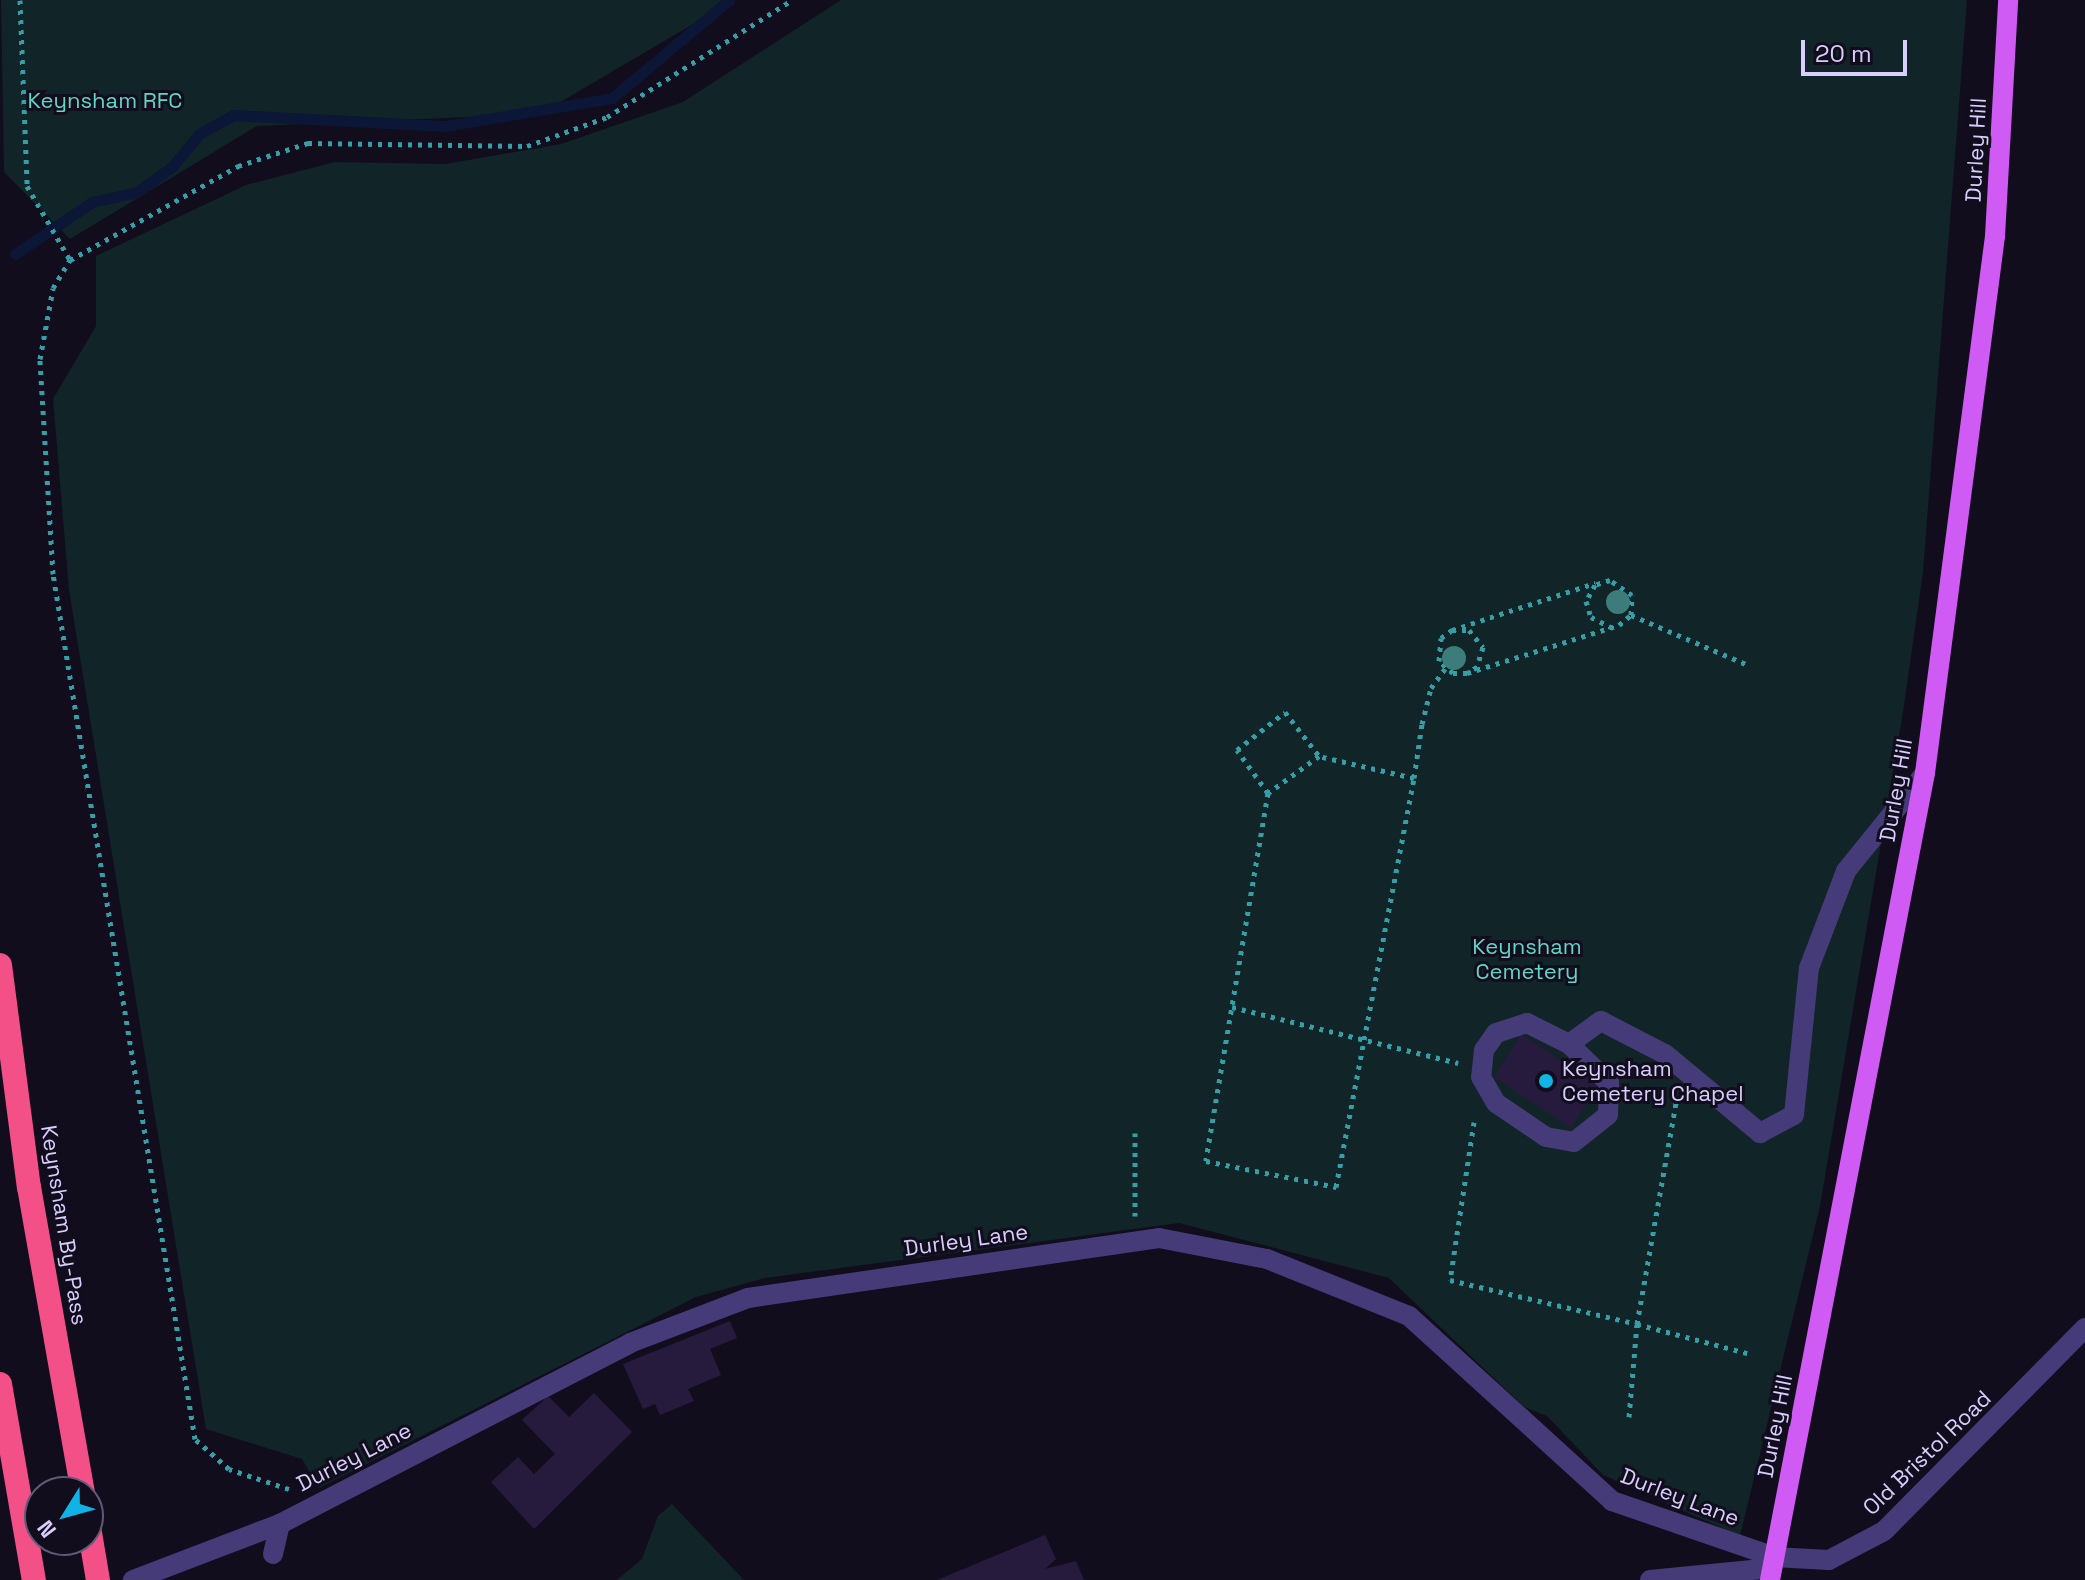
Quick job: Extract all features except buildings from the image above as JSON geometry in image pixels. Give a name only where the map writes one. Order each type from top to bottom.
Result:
[{"type":"highway","name":"Keynsham By-Pass","points":[[0,965],[29,1187],[80,1476]]},
{"type":"highway","points":[[0,1384],[34,1580]]},
{"type":"highway","points":[[94,1556],[98,1580]]},
{"type":"main road","name":"Durley Hill","points":[[1772,1568],[1925,773],[1995,236],[2008,0]]},
{"type":"street","points":[[1569,1044],[1601,1021],[1665,1054],[1760,1133],[1794,1115],[1809,968],[1846,871],[1925,773]]},
{"type":"street","points":[[1527,1023],[1569,1044],[1609,1083],[1608,1115],[1574,1142],[1546,1137],[1496,1103],[1481,1073],[1484,1050],[1496,1033],[1527,1023]]},
{"type":"street","name":"Durley Lane","points":[[133,1580],[280,1524],[312,1504],[630,1343],[748,1298],[1138,1241],[1204,1242],[1267,1259],[1409,1316],[1612,1501],[1772,1568]]},
{"type":"street","name":"Old Bristol Road","points":[[1772,1568],[1829,1560],[1884,1531],[2085,1328]]},
{"type":"street","points":[[273,1554],[280,1524]]},
{"type":"street","points":[[1650,1580],[1772,1568]]},
{"type":"path","points":[[20,0],[27,186],[42,222],[56,246],[70,260]]},
{"type":"path","points":[[312,1504],[296,1491],[229,1469],[195,1439],[53,574],[40,359],[53,288],[70,260],[238,166],[308,143],[527,146],[607,117],[792,0]]},
{"type":"path","points":[[1445,669],[1437,651],[1452,630],[1600,582],[1625,585],[1631,615]]},
{"type":"path","points":[[1600,582],[1588,595],[1587,610],[1611,627]]},
{"type":"path","points":[[1445,669],[1467,673],[1611,627],[1631,615]]},
{"type":"path","points":[[1631,615],[1748,665]]},
{"type":"path","points":[[1452,630],[1469,630],[1483,647],[1477,667],[1467,673]]},
{"type":"path","points":[[1319,756],[1268,793],[1206,1161],[1336,1187],[1431,688],[1445,669]]},
{"type":"path","points":[[1268,793],[1237,750],[1285,712],[1319,756],[1414,778]]},
{"type":"path","points":[[1232,1007],[1481,1073],[1450,1280],[1747,1353]]},
{"type":"path","points":[[1629,1417],[1637,1324],[1681,1070]]},
{"type":"path","points":[[1135,1133],[1138,1241]]},
{"type":"green space","name":"Keynsham RFC","points":[[1,0],[734,0],[540,114],[257,126],[70,239],[4,172]]},
{"type":"green space","name":"Keynsham Cemetery","points":[[841,0],[1967,0],[1923,572],[1903,712],[1820,1206],[1740,1536],[1603,1475],[1547,1416],[1524,1407],[1389,1278],[1179,1223],[765,1278],[696,1297],[319,1488],[302,1459],[206,1429],[69,590],[53,399],[96,326],[96,256],[246,185],[335,162],[446,164],[561,144],[683,102]]},
{"type":"green space","points":[[672,1504],[744,1580],[617,1580],[642,1559],[658,1516]]},
{"type":"waterway","points":[[15,254],[92,202],[137,192],[172,167],[199,134],[233,115],[445,126],[612,98],[729,0]]},
{"type":"place","name":"Keynsham Cemetery Chapel","points":[[1546,1081]]}]
